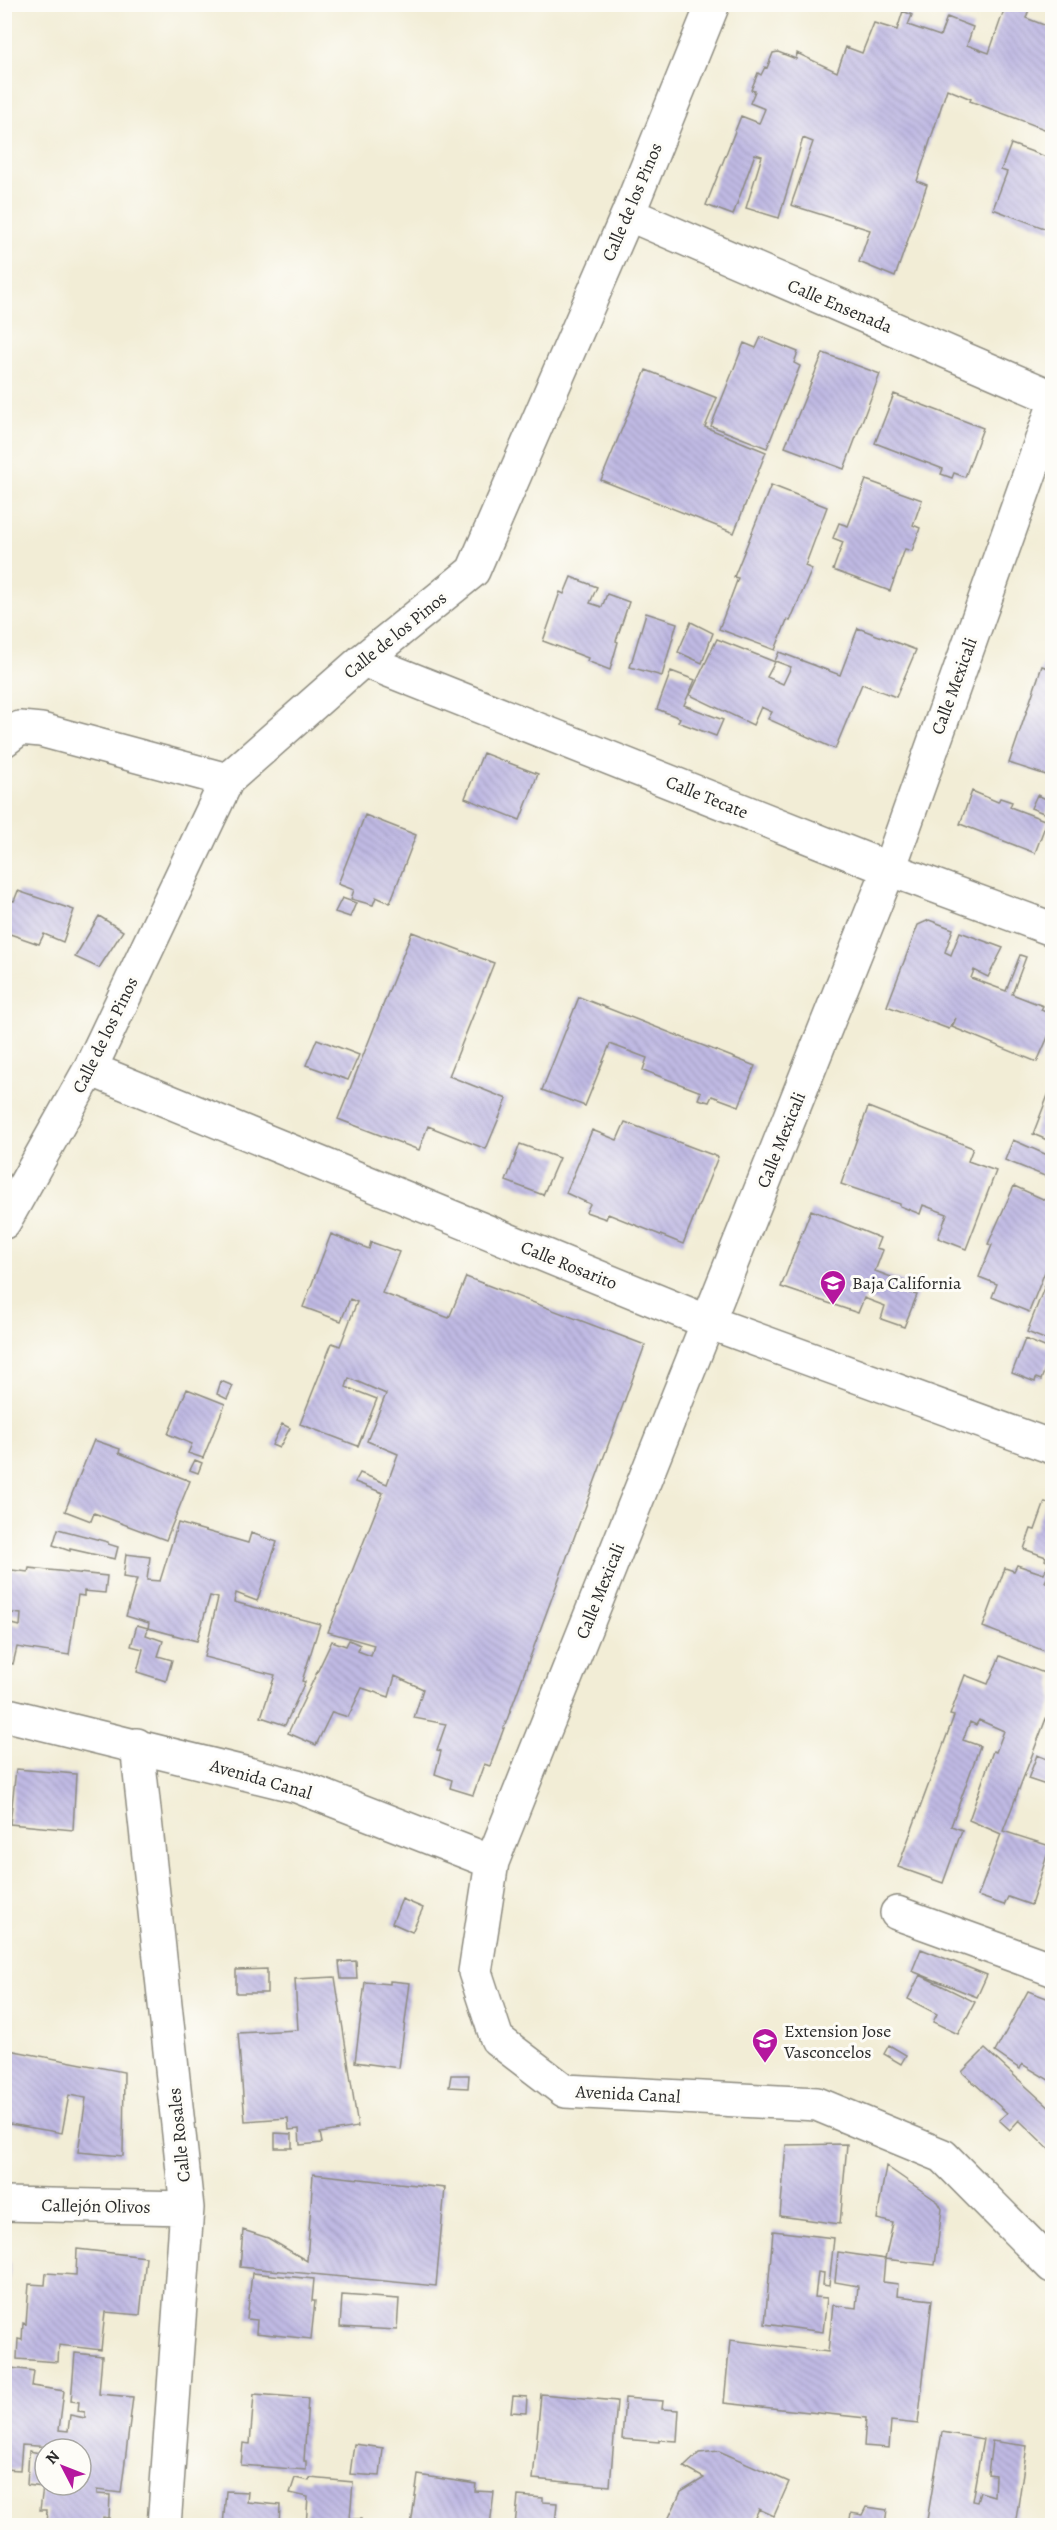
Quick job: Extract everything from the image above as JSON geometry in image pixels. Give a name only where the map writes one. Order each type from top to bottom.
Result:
[{"type":"street","name":"Calle de los Pinos","points":[[4,1222],[90,1069],[227,780],[363,660],[473,571],[628,214],[713,4]]},
{"type":"street","name":"Calle Ensenada","points":[[628,214],[1053,397]]},
{"type":"street","name":"Calle Mexicali","points":[[492,1862],[889,869],[1053,411]]},
{"type":"street","name":"Calle Tecate","points":[[363,660],[889,869],[1053,929]]},
{"type":"street","points":[[4,740],[20,728],[41,730],[227,780]]},
{"type":"street","name":"Calle Rosarito","points":[[90,1069],[708,1322],[1053,1447]]},
{"type":"street","name":"Avenida Canal","points":[[4,1714],[297,1786],[492,1862],[475,1972],[497,2039],[565,2091],[817,2104],[943,2156],[1053,2266]]},
{"type":"street","name":"Calle Rosales","points":[[137,1745],[187,2208],[164,2526]]},
{"type":"street","points":[[897,1913],[1053,1969]]},
{"type":"street","name":"Callejón Olivos","points":[[4,2204],[187,2208]]},
{"type":"building","points":[[991,4],[1031,4],[1026,18],[1052,28],[1052,132],[970,101],[971,99],[947,89],[917,181],[927,185],[895,277],[859,262],[870,230],[791,205],[813,142],[803,138],[779,218],[746,208],[762,156],[755,154],[733,215],[706,205],[741,116],[759,123],[760,121],[765,109],[750,103],[755,91],[751,90],[758,73],[761,75],[765,67],[767,68],[773,53],[778,52],[796,59],[797,53],[837,72],[846,47],[862,53],[874,23],[897,30],[903,11],[912,15],[908,25],[940,36],[947,17],[973,27],[967,45],[989,53],[1004,10]]},
{"type":"building","points":[[1011,144],[1052,159],[1052,231],[993,209],[1007,172],[1001,170]]},
{"type":"building","points":[[761,337],[798,352],[794,363],[800,366],[767,448],[711,426],[744,343],[756,348]]},
{"type":"building","points":[[823,353],[880,374],[844,469],[785,447]]},
{"type":"building","points":[[646,370],[717,398],[705,427],[766,452],[734,533],[601,480]]},
{"type":"building","points":[[894,394],[983,428],[965,477],[954,473],[952,478],[941,474],[943,469],[875,443]]},
{"type":"building","points":[[866,480],[922,500],[913,525],[920,528],[912,551],[905,549],[890,591],[833,570],[843,542],[833,538],[839,523],[848,526]]},
{"type":"building","points":[[771,485],[827,507],[805,566],[812,569],[775,650],[719,629],[738,578],[734,577]]},
{"type":"building","points":[[571,577],[597,587],[590,603],[602,607],[607,594],[629,602],[616,641],[618,642],[610,670],[587,661],[588,658],[543,641],[560,592],[564,594]]},
{"type":"building","points":[[646,613],[677,623],[662,676],[630,667]]},
{"type":"building","points":[[691,622],[713,633],[702,663],[678,652]]},
{"type":"building","points":[[858,628],[916,650],[896,697],[862,684],[835,749],[768,719],[772,712],[761,707],[753,725],[690,695],[717,639],[775,662],[767,677],[783,684],[791,667],[775,661],[779,652],[840,675]]},
{"type":"building","points":[[1042,666],[1052,669],[1052,777],[1009,763]]},
{"type":"building","points":[[671,671],[695,680],[684,705],[723,720],[716,736],[678,722],[680,718],[657,709]]},
{"type":"building","points":[[483,753],[538,774],[520,820],[465,798]]},
{"type":"building","points":[[972,791],[998,802],[1000,798],[1012,802],[1010,807],[1047,821],[1035,853],[960,824]]},
{"type":"building","points":[[1037,795],[1051,801],[1046,814],[1031,808]]},
{"type":"building","points":[[365,815],[416,835],[390,903],[376,897],[373,905],[351,899],[354,890],[338,884]]},
{"type":"building","points":[[18,891],[74,910],[63,942],[44,934],[39,944],[4,932],[4,898],[14,901]]},
{"type":"building","points":[[342,898],[356,903],[350,917],[335,912]]},
{"type":"building","points":[[99,916],[123,931],[99,968],[75,957]]},
{"type":"building","points":[[929,920],[953,929],[945,952],[951,955],[960,932],[1003,948],[988,977],[974,970],[971,978],[1006,991],[1020,955],[1026,957],[1012,994],[1043,1006],[1041,1010],[1052,1015],[1052,1035],[1051,1038],[1048,1037],[1037,1062],[952,1027],[956,1018],[949,1029],[887,1006],[918,925]]},
{"type":"building","points":[[412,932],[494,963],[449,1076],[507,1099],[486,1149],[428,1126],[419,1150],[338,1119]]},
{"type":"building","points":[[579,997],[755,1066],[739,1106],[712,1096],[709,1102],[698,1099],[701,1092],[643,1070],[647,1058],[610,1044],[585,1106],[542,1090]]},
{"type":"building","points":[[317,1039],[359,1055],[348,1080],[306,1065]]},
{"type":"building","points":[[1052,1085],[1052,1142],[1033,1134]]},
{"type":"building","points":[[868,1107],[973,1148],[968,1161],[996,1171],[966,1249],[938,1238],[947,1214],[923,1205],[920,1214],[900,1204],[841,1184]]},
{"type":"building","points":[[625,1122],[718,1157],[683,1244],[608,1214],[606,1219],[586,1212],[590,1204],[566,1193],[592,1130],[617,1140]]},
{"type":"building","points":[[1013,1140],[1052,1157],[1052,1179],[1005,1160]]},
{"type":"building","points":[[520,1144],[559,1158],[543,1195],[506,1181]]},
{"type":"building","points":[[1014,1186],[1052,1203],[1052,1254],[1029,1312],[992,1297],[997,1284],[979,1277],[992,1245],[988,1244]]},
{"type":"building","points":[[811,1210],[880,1238],[876,1248],[883,1250],[875,1271],[910,1284],[907,1292],[917,1295],[904,1327],[881,1319],[885,1306],[864,1298],[858,1313],[781,1287]]},
{"type":"building","points":[[331,1234],[369,1249],[371,1242],[399,1252],[382,1293],[449,1318],[466,1277],[645,1345],[490,1766],[484,1764],[473,1795],[450,1788],[452,1780],[435,1774],[441,1751],[437,1750],[446,1724],[414,1718],[423,1689],[395,1676],[389,1697],[362,1688],[348,1717],[332,1712],[316,1745],[288,1733],[332,1641],[346,1646],[349,1640],[360,1645],[358,1651],[371,1656],[374,1645],[328,1632],[383,1493],[355,1482],[360,1473],[387,1484],[398,1454],[367,1441],[386,1394],[349,1378],[346,1387],[377,1399],[358,1446],[300,1424],[332,1343],[340,1346],[357,1302],[350,1299],[341,1321],[303,1307]]},
{"type":"building","points":[[1052,1267],[1052,1342],[1027,1332]]},
{"type":"building","points":[[1025,1339],[1052,1350],[1041,1380],[1036,1378],[1035,1382],[1012,1373]]},
{"type":"building","points":[[221,1381],[233,1386],[227,1399],[217,1394]]},
{"type":"building","points":[[187,1389],[225,1404],[203,1458],[188,1453],[192,1444],[168,1434]]},
{"type":"building","points":[[282,1424],[290,1428],[279,1448],[272,1445]]},
{"type":"building","points":[[94,1440],[120,1449],[119,1453],[190,1481],[166,1540],[94,1513],[91,1521],[65,1511]]},
{"type":"building","points":[[195,1460],[202,1463],[198,1473],[190,1470]]},
{"type":"building","points":[[1045,1502],[1052,1505],[1052,1580],[1047,1578],[1045,1582],[1052,1584],[1052,1654],[983,1627],[1005,1568],[1014,1571],[1017,1565],[1044,1574],[1049,1562],[1045,1560],[1046,1557],[1024,1549],[1031,1529],[1035,1530]]},
{"type":"building","points":[[178,1523],[248,1543],[251,1533],[277,1542],[257,1601],[236,1593],[234,1602],[320,1624],[302,1681],[305,1682],[285,1725],[261,1717],[275,1675],[204,1657],[218,1598],[210,1596],[197,1641],[148,1628],[149,1623],[126,1616],[137,1579],[123,1577],[126,1554],[150,1557],[147,1580],[160,1581]]},
{"type":"building","points":[[58,1529],[108,1542],[118,1547],[115,1559],[70,1549],[70,1551],[53,1545]]},
{"type":"building","points":[[29,1568],[107,1576],[105,1593],[84,1591],[84,1596],[78,1595],[69,1655],[17,1647],[13,1664],[4,1661],[4,1622],[20,1626],[21,1614],[4,1612],[4,1569],[28,1572]]},
{"type":"building","points":[[137,1625],[148,1628],[146,1635],[163,1641],[158,1656],[172,1660],[166,1681],[137,1672],[143,1649],[131,1646]]},
{"type":"building","points":[[1000,1656],[1052,1676],[1052,1703],[1003,1831],[1050,1846],[1031,1905],[1008,1897],[1004,1905],[978,1896],[1001,1834],[969,1820],[993,1751],[996,1752],[1004,1731],[979,1720],[976,1725],[970,1722],[963,1740],[980,1746],[951,1826],[962,1830],[943,1883],[898,1867],[954,1716],[950,1715],[965,1675],[988,1684]]},
{"type":"building","points":[[1037,1755],[1052,1761],[1052,1787],[1028,1779]]},
{"type":"building","points":[[16,1769],[76,1774],[73,1830],[10,1824]]},
{"type":"building","points":[[402,1899],[423,1908],[412,1932],[392,1923]]},
{"type":"building","points":[[921,1949],[987,1975],[977,1997],[912,1971]]},
{"type":"building","points":[[356,1961],[357,1979],[341,1979],[339,1962]]},
{"type":"building","points":[[267,1969],[267,1993],[236,1993],[236,1970]]},
{"type":"building","points":[[920,1975],[975,2002],[958,2034],[933,2022],[937,2014],[908,1999]]},
{"type":"building","points":[[335,1977],[358,2127],[320,2133],[322,2143],[300,2145],[299,2129],[289,2130],[288,2118],[245,2121],[238,2033],[298,2030],[295,1979]]},
{"type":"building","points":[[390,1981],[410,1983],[399,2068],[355,2062],[365,1982],[390,1984]]},
{"type":"building","points":[[1028,1991],[1052,2000],[1052,2082],[1022,2064],[1020,2069],[995,2052]]},
{"type":"building","points":[[889,2045],[906,2055],[901,2064],[884,2054]]},
{"type":"building","points":[[4,2049],[124,2072],[123,2156],[78,2152],[86,2098],[69,2095],[62,2133],[4,2123]]},
{"type":"building","points":[[985,2049],[1052,2110],[1052,2152],[1019,2120],[1010,2130],[999,2120],[1007,2113],[962,2072]]},
{"type":"building","points":[[451,2075],[469,2075],[468,2088],[449,2087]]},
{"type":"building","points":[[275,2133],[292,2134],[292,2148],[275,2148]]},
{"type":"building","points":[[847,2144],[840,2224],[780,2216],[786,2145]]},
{"type":"building","points":[[886,2166],[938,2202],[942,2209],[935,2265],[885,2259],[893,2223],[877,2219]]},
{"type":"building","points":[[313,2174],[445,2188],[436,2286],[240,2267],[243,2230],[268,2238],[307,2261]]},
{"type":"building","points":[[773,2231],[834,2238],[829,2286],[823,2285],[824,2273],[818,2272],[815,2297],[827,2298],[823,2332],[765,2324]]},
{"type":"building","points":[[77,2249],[146,2257],[140,2315],[105,2312],[101,2350],[59,2345],[58,2362],[17,2359],[18,2339],[22,2340],[23,2323],[26,2324],[29,2284],[45,2285],[46,2273],[76,2275]]},
{"type":"building","points":[[838,2252],[885,2259],[883,2282],[898,2284],[897,2296],[932,2300],[918,2424],[891,2421],[889,2448],[864,2446],[866,2418],[724,2403],[730,2340],[828,2352],[833,2305],[856,2308],[858,2286],[835,2282]]},
{"type":"building","points":[[4,2262],[11,2263],[6,2299],[4,2299]]},
{"type":"building","points":[[252,2273],[314,2279],[312,2301],[315,2301],[311,2339],[256,2333],[257,2320],[247,2319]]},
{"type":"building","points":[[342,2295],[399,2299],[397,2330],[340,2327]]},
{"type":"building","points":[[75,2353],[102,2356],[99,2394],[133,2397],[121,2493],[97,2490],[97,2494],[110,2495],[109,2518],[103,2517],[102,2526],[46,2526],[47,2510],[40,2510],[42,2497],[93,2497],[93,2437],[33,2437],[33,2446],[22,2445],[20,2470],[4,2469],[4,2367],[34,2371],[32,2386],[64,2391],[59,2430],[68,2431],[70,2415],[85,2418],[85,2412],[78,2411],[79,2402],[71,2401]]},
{"type":"building","points":[[254,2394],[308,2398],[304,2461],[306,2461],[306,2470],[241,2465],[243,2443],[250,2444]]},
{"type":"building","points":[[541,2394],[617,2401],[610,2486],[533,2479]]},
{"type":"building","points":[[513,2396],[527,2397],[526,2413],[511,2412]]},
{"type":"building","points":[[625,2398],[663,2401],[662,2409],[679,2410],[677,2441],[622,2439]]},
{"type":"building","points":[[942,2432],[983,2439],[972,2501],[977,2502],[980,2492],[994,2496],[995,2475],[988,2474],[992,2441],[1027,2446],[1015,2526],[926,2526]]},
{"type":"building","points":[[354,2444],[383,2448],[380,2476],[350,2474]]},
{"type":"building","points":[[29,2451],[33,2452],[33,2486],[27,2485]]},
{"type":"building","points":[[719,2451],[789,2482],[774,2516],[759,2509],[751,2526],[665,2526],[681,2492],[704,2478],[684,2467],[699,2453]]},
{"type":"building","points":[[418,2475],[476,2484],[475,2491],[494,2492],[490,2526],[411,2526]]},
{"type":"building","points":[[295,2478],[309,2481],[310,2478],[353,2482],[350,2519],[361,2519],[360,2526],[306,2526],[308,2497],[290,2493]]},
{"type":"building","points":[[226,2491],[248,2492],[247,2502],[280,2505],[279,2526],[223,2526]]},
{"type":"building","points":[[518,2496],[543,2498],[543,2502],[557,2503],[555,2526],[515,2526]]},
{"type":"building","points":[[867,2507],[887,2510],[885,2526],[849,2526],[851,2513],[863,2515]]},
{"type":"place","name":"Baja California","points":[[833,1306]]},
{"type":"place","name":"Extension Jose Vasconcelos","points":[[765,2064]]}]
